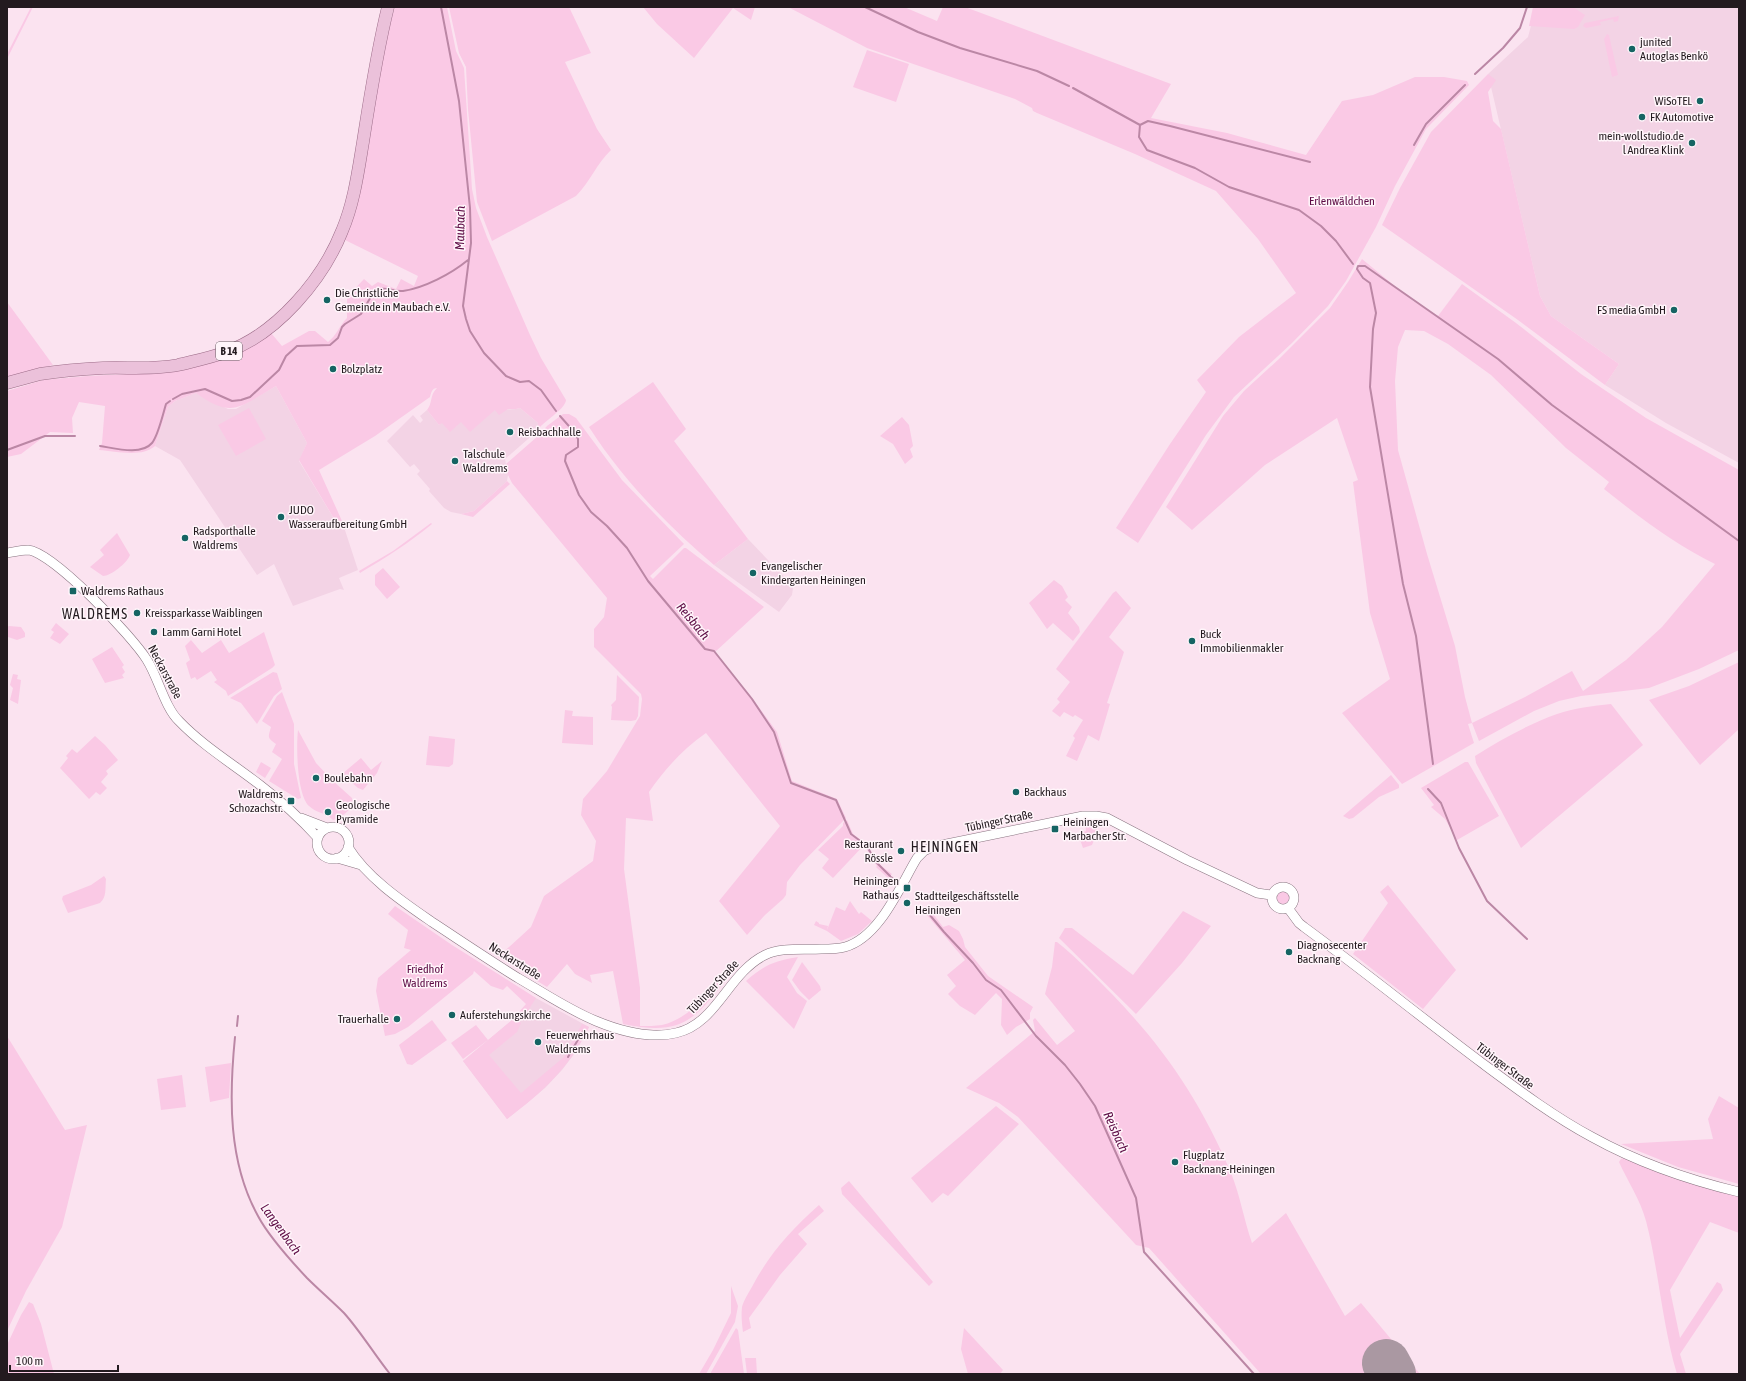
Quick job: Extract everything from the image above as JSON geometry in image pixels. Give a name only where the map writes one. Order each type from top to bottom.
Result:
[{"type":"main road","name":"B 14","points":[[7,383],[40,374],[102,368],[175,365],[227,352],[251,340],[276,321],[297,302],[323,270],[345,224],[357,177],[373,78],[388,7]]},
{"type":"street","name":"Neckarstraße","points":[[7,553],[29,550],[47,559],[75,582],[115,620],[148,660],[177,720],[204,744],[260,785],[300,818],[318,838]]},
{"type":"street","name":"Tübinger Straße","points":[[676,1033],[688,1029],[702,1019],[748,966],[766,954],[781,951],[839,948],[851,945],[859,940],[875,927],[883,918],[917,858],[932,847],[1083,816],[1096,816],[1108,818],[1187,860],[1257,893],[1271,895]]},
{"type":"street","name":"Neckarstraße","points":[[300,818],[326,828]]},
{"type":"street","points":[[336,827],[342,830],[348,838],[348,847],[342,855],[337,858],[328,858],[322,854],[317,846],[318,838],[321,832],[326,828],[336,827]]},
{"type":"street","name":"Neckarstraße","points":[[348,847],[361,865],[405,904],[491,961],[565,1006],[598,1022],[620,1030],[658,1035],[676,1033]]},
{"type":"street","name":"Neckarstraße","points":[[337,858],[361,865]]},
{"type":"street","points":[[1278,887],[1289,888],[1294,896],[1293,903],[1288,908],[1281,909],[1274,906],[1271,895],[1272,892],[1278,887]]},
{"type":"street","name":"Tübinger Straße","points":[[1288,908],[1298,923],[1547,1111],[1593,1138],[1642,1161],[1695,1180],[1739,1192]]},
{"type":"shaded area","points":[[1536,7],[1739,7],[1739,463],[1666,423],[1605,385],[1619,364],[1551,316],[1540,296],[1488,74],[1528,37]]},
{"type":"shaded area","points":[[276,386],[307,443],[299,461],[336,522],[342,521],[358,570],[339,578],[344,590],[340,589],[293,606],[274,564],[257,575],[180,460],[155,446],[168,407],[175,401],[196,393],[228,409],[236,409]]},
{"type":"shaded area","name":"Talschule Waldrems","points":[[520,408],[538,423],[536,432],[505,459],[508,475],[507,481],[474,511],[461,514],[451,512],[444,508],[417,474],[420,471],[414,464],[410,467],[387,441],[413,415],[420,423],[423,420],[420,416],[427,410],[439,425],[442,422],[461,422],[495,410]]},
{"type":"shaded area","name":"Evangelischer Kindergarten Heiningen","points":[[748,539],[793,588],[792,595],[779,612],[714,565]]},
{"type":"shaded area","points":[[534,997],[589,1027],[575,1053],[562,1070],[545,1088],[507,1119],[463,1061],[511,1021]]},
{"type":"green space","points":[[31,7],[33,7],[7,59],[7,54]]},
{"type":"green space","points":[[395,7],[447,7],[456,51],[464,68],[472,189],[476,208],[487,237],[530,335],[541,358],[566,400],[562,408],[536,432],[538,423],[520,408],[508,409],[499,415],[495,410],[470,432],[461,422],[450,432],[442,423],[439,425],[427,410],[437,388],[434,389],[430,397],[375,436],[319,470],[342,521],[336,522],[299,460],[307,443],[276,386],[237,407],[228,408],[219,406],[196,393],[175,401],[168,407],[155,446],[150,450],[136,453],[99,450],[102,443],[105,406],[79,402],[72,418],[73,433],[50,432],[21,454],[7,457],[7,391],[43,380],[87,376],[170,372],[271,333],[282,346],[309,331],[315,331],[328,342],[347,318],[347,297],[364,279],[372,286],[378,282],[396,289],[401,279],[414,286],[418,276],[345,240],[352,217],[388,31]]},
{"type":"green space","points":[[449,7],[569,7],[591,53],[565,62],[597,129],[611,150],[576,196],[492,241],[477,202],[468,109],[466,67],[459,53]]},
{"type":"green space","points":[[643,7],[755,7],[751,20],[733,8],[694,58],[657,24]]},
{"type":"green space","name":"Erlenwäldchen","points":[[788,7],[904,7],[937,21],[943,7],[965,7],[1171,84],[1151,118],[1227,133],[1306,155],[1342,101],[1373,95],[1415,77],[1444,77],[1467,81],[1469,85],[1426,129],[1395,186],[1376,227],[1346,281],[1328,306],[1292,343],[1234,397],[1206,435],[1138,543],[1116,528],[1170,444],[1206,392],[1197,380],[1239,337],[1296,293],[1258,239],[1216,191],[1135,154],[1037,113],[1033,111],[1032,108],[1015,99],[867,48]]},
{"type":"green space","points":[[1533,7],[1573,7],[1585,15],[1578,27],[1574,29],[1529,26]]},
{"type":"green space","points":[[1619,16],[1618,21],[1614,22],[1613,19],[1600,22],[1601,25],[1586,28],[1583,26],[1585,23]]},
{"type":"green space","points":[[1607,34],[1609,35],[1618,75],[1612,77],[1604,39]]},
{"type":"green space","points":[[867,50],[909,64],[896,102],[853,87]]},
{"type":"green space","points":[[1488,74],[1496,80],[1488,92],[1493,121],[1501,129],[1540,296],[1551,316],[1619,364],[1605,385],[1518,320],[1382,225],[1400,188],[1431,132]]},
{"type":"green space","points":[[1362,259],[1413,301],[1438,316],[1462,284],[1516,323],[1581,374],[1646,418],[1739,470],[1739,650],[1699,669],[1649,688],[1581,696],[1559,701],[1534,711],[1479,741],[1472,723],[1468,724],[1474,743],[1402,784],[1342,713],[1390,679],[1370,613],[1353,482],[1358,480],[1337,418],[1265,465],[1192,530],[1166,507],[1223,416],[1244,391],[1280,358],[1330,308]],"holes":[[[1405,330],[1424,331],[1448,344],[1491,375],[1566,448],[1609,482],[1604,489],[1658,530],[1715,564],[1662,627],[1626,660],[1583,691],[1572,671],[1525,697],[1472,723],[1465,697],[1455,646],[1398,450],[1395,381],[1398,347]]]},
{"type":"green space","points":[[7,302],[53,365],[7,377]]},
{"type":"green space","points":[[653,382],[686,429],[674,441],[748,539],[714,565],[679,534],[646,500],[616,465],[589,427]]},
{"type":"green space","points":[[249,408],[266,439],[236,456],[218,425]]},
{"type":"green space","points":[[563,414],[569,414],[576,418],[622,480],[684,544],[650,576],[653,579],[684,548],[686,548],[764,607],[715,652],[753,699],[777,732],[792,781],[837,799],[846,818],[800,865],[787,882],[786,895],[783,899],[765,915],[747,935],[719,901],[780,826],[706,733],[668,767],[649,792],[653,821],[626,818],[624,869],[640,988],[640,1026],[662,1025],[682,1016],[700,1002],[728,969],[732,972],[698,1012],[687,1020],[675,1025],[661,1028],[644,1027],[623,1024],[613,971],[590,975],[592,983],[575,974],[567,964],[547,987],[498,957],[531,927],[544,896],[593,861],[596,841],[581,815],[583,799],[607,771],[640,716],[642,699],[641,694],[594,647],[594,629],[604,617],[607,598],[512,483],[508,475],[506,464],[538,436],[547,426]]},
{"type":"green space","points":[[902,417],[909,425],[913,446],[910,449],[913,457],[905,464],[893,444],[880,436]]},
{"type":"green space","points":[[507,481],[510,484],[473,517],[461,514],[474,511]]},
{"type":"green space","points":[[431,523],[432,524],[406,544],[360,573],[359,571],[393,551]]},
{"type":"green space","points":[[117,533],[130,555],[126,562],[110,574],[103,576],[90,567],[104,555],[100,550]]},
{"type":"green space","points":[[383,568],[400,587],[387,599],[375,585],[375,575]]},
{"type":"green space","points":[[1054,580],[1062,586],[1068,597],[1065,600],[1072,607],[1068,613],[1079,627],[1080,632],[1073,641],[1053,623],[1047,629],[1029,603]]},
{"type":"green space","points":[[1116,591],[1131,608],[1109,637],[1124,652],[1107,703],[1110,704],[1099,741],[1088,735],[1077,761],[1066,756],[1075,738],[1073,736],[1083,720],[1075,715],[1073,717],[1064,712],[1060,717],[1052,711],[1060,702],[1057,699],[1070,682],[1056,669]]},
{"type":"green space","points":[[56,623],[69,634],[60,644],[50,638],[54,632],[51,630]]},
{"type":"green space","points":[[7,627],[21,627],[25,633],[25,637],[17,640],[8,637]]},
{"type":"green space","points":[[264,632],[275,665],[272,668],[228,696],[226,691],[214,682],[217,680],[211,671],[197,680],[195,677],[191,679],[186,663],[190,660],[185,646],[191,640],[202,653],[221,640],[229,653]]},
{"type":"green space","points":[[112,647],[124,665],[122,667],[125,672],[122,675],[124,678],[105,683],[92,659]]},
{"type":"green space","points":[[1739,662],[1739,729],[1700,765],[1649,700],[1689,686]]},
{"type":"green space","points":[[273,672],[277,673],[282,689],[274,696],[257,724],[241,703],[230,698]]},
{"type":"green space","points":[[13,674],[18,675],[17,679],[21,680],[18,704],[10,700],[13,688],[10,685]]},
{"type":"green space","points":[[617,675],[639,697],[638,716],[636,720],[611,720],[611,705],[616,700]]},
{"type":"green space","points":[[282,692],[294,724],[294,764],[301,798],[298,799],[269,781],[282,759],[272,752],[276,744],[269,737],[271,727],[262,721],[277,696]]},
{"type":"green space","points":[[1611,704],[1643,745],[1521,848],[1476,763],[1475,756],[1494,744],[1546,718],[1570,710]]},
{"type":"green space","points":[[565,710],[573,711],[572,716],[593,717],[593,745],[562,743]]},
{"type":"green space","points":[[298,730],[316,763],[352,798],[350,809],[337,819],[333,820],[315,810],[309,806],[305,800],[298,770]]},
{"type":"green space","points":[[95,736],[118,760],[106,771],[108,774],[101,782],[107,788],[100,795],[96,792],[89,799],[60,768],[68,758],[66,756],[72,749],[77,753]]},
{"type":"green space","points":[[429,736],[455,739],[453,764],[449,767],[426,765]]},
{"type":"green space","points":[[361,758],[371,770],[382,761],[377,773],[363,790],[358,788],[342,774]]},
{"type":"green space","points":[[261,762],[271,768],[265,778],[256,772]]},
{"type":"green space","points":[[1465,762],[1468,762],[1499,816],[1457,840],[1445,819],[1431,807],[1434,805],[1421,788]]},
{"type":"green space","points":[[1391,775],[1399,785],[1399,788],[1379,797],[1353,818],[1349,819],[1343,816]]},
{"type":"green space","points":[[847,820],[853,834],[866,844],[880,865],[892,874],[888,878],[876,867],[877,866],[864,845],[833,878],[822,868],[829,859],[818,850],[843,826],[843,823]]},
{"type":"green space","points":[[1091,821],[1101,823],[1094,835],[1095,838],[1092,845],[1083,848],[1078,834],[1086,831],[1085,822]]},
{"type":"green space","points":[[104,876],[106,879],[105,892],[102,901],[100,903],[68,913],[62,899],[63,896],[91,885]]},
{"type":"green space","points":[[1388,885],[1456,970],[1423,1009],[1353,954],[1388,903],[1380,892]]},
{"type":"green space","points":[[1280,890],[1286,890],[1290,894],[1290,900],[1286,904],[1280,904],[1276,900],[1276,894]]},
{"type":"green space","points":[[850,901],[859,914],[861,912],[872,921],[858,934],[841,941],[827,931],[814,925],[816,921],[819,924],[828,926],[827,930],[836,907],[845,911]]},
{"type":"green space","name":"Friedhof Waldrems","points":[[395,906],[452,945],[536,998],[524,1017],[521,1016],[518,1021],[521,1023],[517,1032],[489,1055],[521,1093],[564,1057],[582,1024],[589,1027],[573,1055],[564,1067],[543,1089],[507,1119],[463,1061],[511,1021],[526,1004],[507,986],[503,990],[491,986],[474,971],[473,974],[408,1027],[395,1034],[385,1036],[376,991],[378,978],[411,950],[404,948],[408,930],[388,914]]},
{"type":"green space","points":[[931,911],[943,927],[949,925],[959,931],[965,947],[988,976],[1033,1007],[1030,1013],[1030,1019],[1016,1027],[1007,1035],[1001,1025],[1002,999],[996,993],[975,1015],[960,1006],[948,994],[956,986],[947,975],[965,960],[926,914]]},
{"type":"green space","points":[[1183,911],[1211,926],[1182,963],[1136,1014],[1059,938],[1065,928],[1072,928],[1133,975]]},
{"type":"green space","name":"Flugplatz Backnang-Heiningen","points":[[1055,942],[1057,942],[1078,961],[1112,994],[1149,1035],[1180,1078],[1207,1123],[1231,1173],[1252,1243],[1286,1213],[1345,1316],[1361,1303],[1420,1374],[1261,1374],[1149,1248],[1136,1245],[1018,1117],[999,1103],[966,1088],[1035,1031],[1033,1020],[1035,1018],[1057,1045],[1075,1031],[1045,994],[1052,967]]},
{"type":"green space","points":[[798,957],[787,977],[797,993],[807,1001],[794,1029],[746,981],[758,971],[770,964]]},
{"type":"green space","points":[[802,962],[820,986],[821,990],[809,1000],[792,980]]},
{"type":"green space","points":[[432,1020],[447,1040],[412,1065],[407,1064],[399,1045]]},
{"type":"green space","points":[[476,1025],[488,1040],[463,1059],[451,1043]]},
{"type":"green space","points":[[7,1036],[65,1130],[87,1125],[62,1227],[26,1291],[7,1331]]},
{"type":"green space","points":[[231,1063],[229,1098],[210,1102],[205,1067]]},
{"type":"green space","points":[[182,1075],[186,1107],[161,1110],[157,1079]]},
{"type":"green space","points":[[1719,1096],[1739,1108],[1739,1184],[1678,1167],[1621,1144],[1713,1139],[1708,1119]]},
{"type":"green space","points":[[996,1106],[1019,1124],[948,1196],[943,1193],[932,1203],[911,1178]]},
{"type":"green space","points":[[1624,1158],[1694,1184],[1739,1196],[1739,1233],[1710,1222],[1670,1290],[1680,1338],[1717,1282],[1721,1284],[1723,1290],[1680,1354],[1686,1374],[1677,1374],[1668,1336],[1646,1221],[1637,1198],[1619,1162]]},
{"type":"green space","points":[[849,1181],[933,1282],[929,1286],[842,1194],[841,1188]]},
{"type":"green space","points":[[819,1205],[824,1211],[798,1234],[807,1244],[780,1275],[749,1318],[751,1328],[743,1332],[742,1307],[760,1273],[782,1242]]},
{"type":"green space","points":[[731,1286],[738,1306],[735,1322],[706,1374],[699,1374],[713,1350],[731,1313]]},
{"type":"green space","points":[[29,1302],[33,1304],[41,1324],[54,1374],[7,1374],[7,1345],[21,1315]]},
{"type":"green space","points":[[736,1328],[738,1330],[744,1374],[710,1374]]},
{"type":"green space","points":[[964,1328],[1003,1370],[1000,1374],[968,1374],[961,1349]]},
{"type":"green space","points":[[745,1358],[756,1358],[757,1374],[747,1374]]},
{"type":"waterway","name":"Maubach","points":[[441,7],[459,101],[470,208],[471,243],[463,306],[466,319],[470,331],[484,353],[506,376],[520,382],[529,381],[541,390],[556,411]]},
{"type":"waterway","points":[[865,7],[918,32],[960,48],[1037,71],[1069,86]]},
{"type":"waterway","points":[[1475,74],[1503,48],[1520,28],[1527,7]]},
{"type":"waterway","points":[[1414,145],[1426,124],[1465,85]]},
{"type":"waterway","points":[[1073,88],[1140,125],[1139,137],[1147,150],[1195,168],[1229,187],[1299,210],[1321,226],[1336,241],[1353,264]]},
{"type":"waterway","points":[[1140,125],[1148,121],[1310,162]]},
{"type":"waterway","name":"Maubach","points":[[173,399],[182,394],[205,389],[232,401],[250,397],[279,370],[286,356],[297,346],[330,345],[338,338],[342,327],[361,314],[373,293],[377,290],[384,289],[403,291],[420,287],[446,275],[468,260]]},
{"type":"waterway","points":[[1433,764],[1416,636],[1403,584],[1370,387],[1373,329],[1376,313],[1370,283],[1363,278],[1357,269],[1358,266],[1365,266],[1498,359],[1552,405],[1739,541]]},
{"type":"waterway","name":"Maubach","points":[[100,446],[127,450],[147,447],[154,440],[166,404],[170,401]]},
{"type":"waterway","name":"Reisbach","points":[[560,416],[575,433],[578,439],[578,447],[566,455],[565,461],[579,495],[591,512],[607,526],[627,548],[648,581],[705,649],[714,651],[752,699],[774,732],[791,783],[836,800],[851,834],[867,846],[875,861],[890,876]]},
{"type":"waterway","name":"Maubach","points":[[7,450],[45,436],[75,436]]},
{"type":"waterway","points":[[1428,789],[1441,803],[1459,848],[1487,901],[1527,939]]},
{"type":"waterway","name":"Reisbach","points":[[891,877],[895,880]]},
{"type":"waterway","name":"Reisbach","points":[[929,914],[973,963],[986,980],[1001,990],[1036,1036],[1065,1065],[1080,1084],[1095,1106],[1136,1198],[1144,1252],[1254,1374]]},
{"type":"waterway","name":"Langenbach","points":[[237,1026],[238,1016]]},
{"type":"waterway","points":[[568,1057],[583,1031]]},
{"type":"waterway","name":"Langenbach","points":[[235,1037],[232,1083],[233,1129],[241,1174],[248,1195],[262,1223],[274,1240],[307,1278],[344,1313],[390,1374]]},
{"type":"runway","points":[[1386,1363],[1392,1374]]},
{"type":"place","name":"junited Autoglas Benkö","points":[[1632,49]]},
{"type":"place","name":"WiSoTEL","points":[[1700,101]]},
{"type":"place","name":"FK Automotive","points":[[1642,117]]},
{"type":"place","name":"mein-wollstudio.de l Andrea Klink","points":[[1692,143]]},
{"type":"place","name":"Die Christliche Gemeinde in Maubach e.V.","points":[[327,300]]},
{"type":"place","name":"FS media GmbH","points":[[1674,310]]},
{"type":"place","name":"Bolzplatz","points":[[333,369]]},
{"type":"place","name":"Reisbachhalle","points":[[510,432]]},
{"type":"place","name":"Talschule Waldrems","points":[[455,461]]},
{"type":"place","name":"JUDO Wasseraufbereitung GmbH","points":[[281,517]]},
{"type":"place","name":"Radsporthalle Waldrems","points":[[185,538]]},
{"type":"place","name":"Evangelischer Kindergarten Heiningen","points":[[753,573]]},
{"type":"place","name":"Waldrems Rathaus","points":[[73,591]]},
{"type":"place","name":"Kreissparkasse Waiblingen","points":[[137,613]]},
{"type":"place","name":"Lamm Garni Hotel","points":[[154,632]]},
{"type":"place","name":"Buck Immobilienmakler","points":[[1192,641]]},
{"type":"place","name":"Boulebahn","points":[[316,778]]},
{"type":"place","name":"Backhaus","points":[[1016,792]]},
{"type":"place","name":"Waldrems Schozachstr.","points":[[291,801]]},
{"type":"place","name":"Geologische Pyramide","points":[[328,812]]},
{"type":"place","name":"Heiningen Marbacher Str.","points":[[1055,829]]},
{"type":"place","name":"Restaurant Rössle","points":[[901,851]]},
{"type":"place","name":"Heiningen Rathaus","points":[[907,888]]},
{"type":"place","name":"Stadtteilgeschäftsstelle Heiningen","points":[[907,903]]},
{"type":"place","name":"Diagnosecenter Backnang","points":[[1289,952]]},
{"type":"place","name":"Auferstehungskirche","points":[[452,1015]]},
{"type":"place","name":"Trauerhalle","points":[[397,1019]]},
{"type":"place","name":"Feuerwehrhaus Waldrems","points":[[538,1042]]},
{"type":"place","name":"Flugplatz Backnang-Heiningen","points":[[1175,1162]]},
{"type":"district","name":"WALDREMS","points":[[95,614]]},
{"type":"district","name":"HEININGEN","points":[[945,847]]}]
